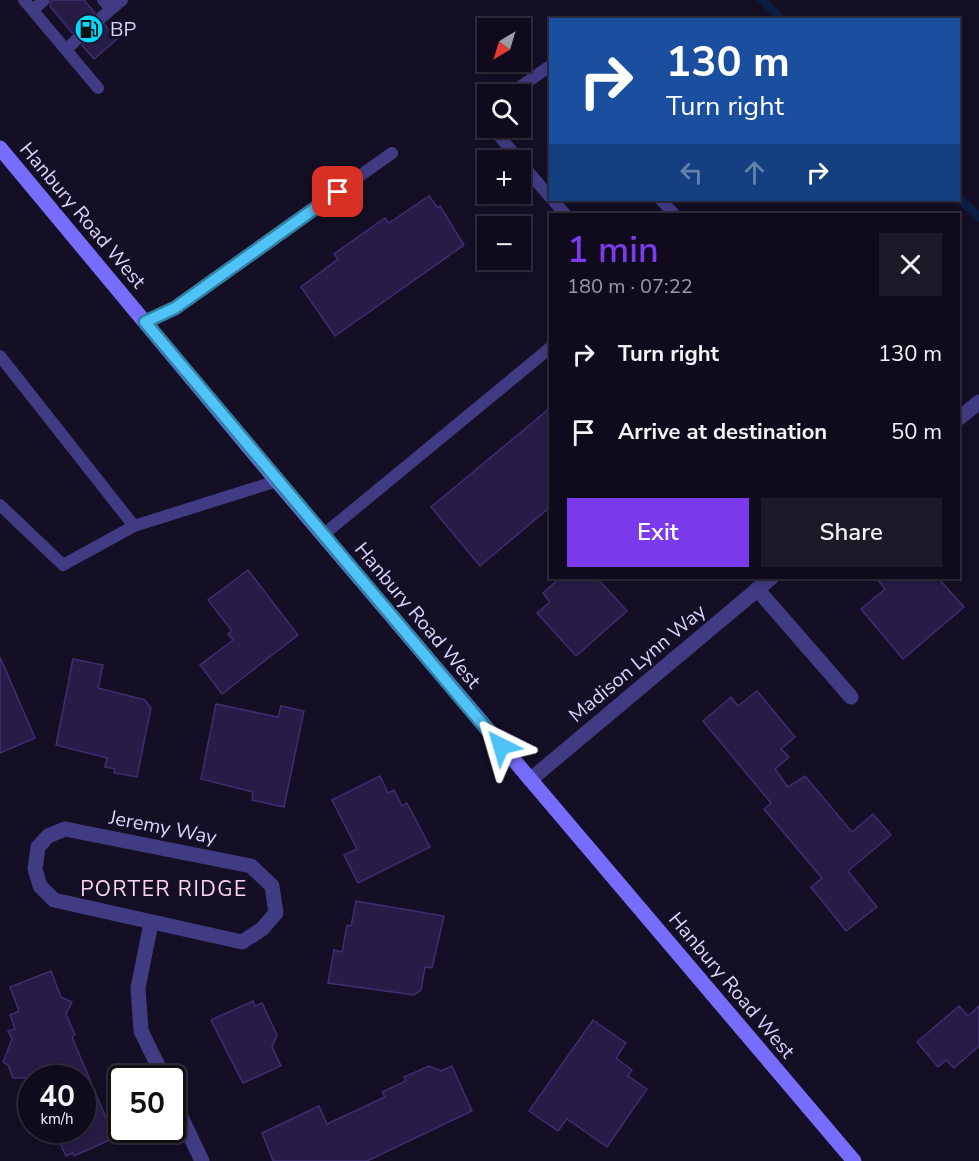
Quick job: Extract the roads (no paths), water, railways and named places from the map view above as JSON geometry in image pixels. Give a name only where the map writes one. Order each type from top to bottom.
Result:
[{"type":"main road","name":"Hanbury Road West","points":[[0,148],[277,481],[854,1161]]},
{"type":"street","points":[[960,417],[979,402]]},
{"type":"street","name":"Madison Lynn Way","points":[[530,780],[770,579]]},
{"type":"street","points":[[758,589],[851,697]]},
{"type":"street","name":"Jeremy Way","points":[[65,830],[75,831],[251,866],[272,886],[276,913],[262,929],[242,942],[151,923],[54,900],[40,886],[35,869],[38,847],[48,836],[65,830]]},
{"type":"street","points":[[151,923],[138,988],[141,1031],[158,1065]]},
{"type":"street","points":[[186,1127],[202,1161]]},
{"type":"lane","points":[[24,0],[98,88]]},
{"type":"lane","points":[[33,10],[44,0]]},
{"type":"lane","points":[[100,19],[107,5],[122,0]]},
{"type":"lane","points":[[66,50],[77,39]]},
{"type":"lane","points":[[524,84],[549,67]]},
{"type":"lane","points":[[500,138],[511,150]]},
{"type":"lane","points":[[145,322],[175,308],[392,153]]},
{"type":"lane","points":[[531,174],[549,195]]},
{"type":"lane","points":[[554,201],[564,213]]},
{"type":"lane","points":[[662,201],[673,213]]},
{"type":"lane","points":[[323,535],[549,349]]},
{"type":"lane","points":[[0,356],[134,526]]},
{"type":"lane","points":[[0,505],[63,566],[134,526],[277,481]]},
{"type":"waterway","points":[[762,0],[780,18]]},
{"type":"waterway","points":[[960,199],[979,217]]},
{"type":"place","name":"BP","points":[[89,29]]},
{"type":"district","name":"PORTER RIDGE","points":[[164,889]]}]
